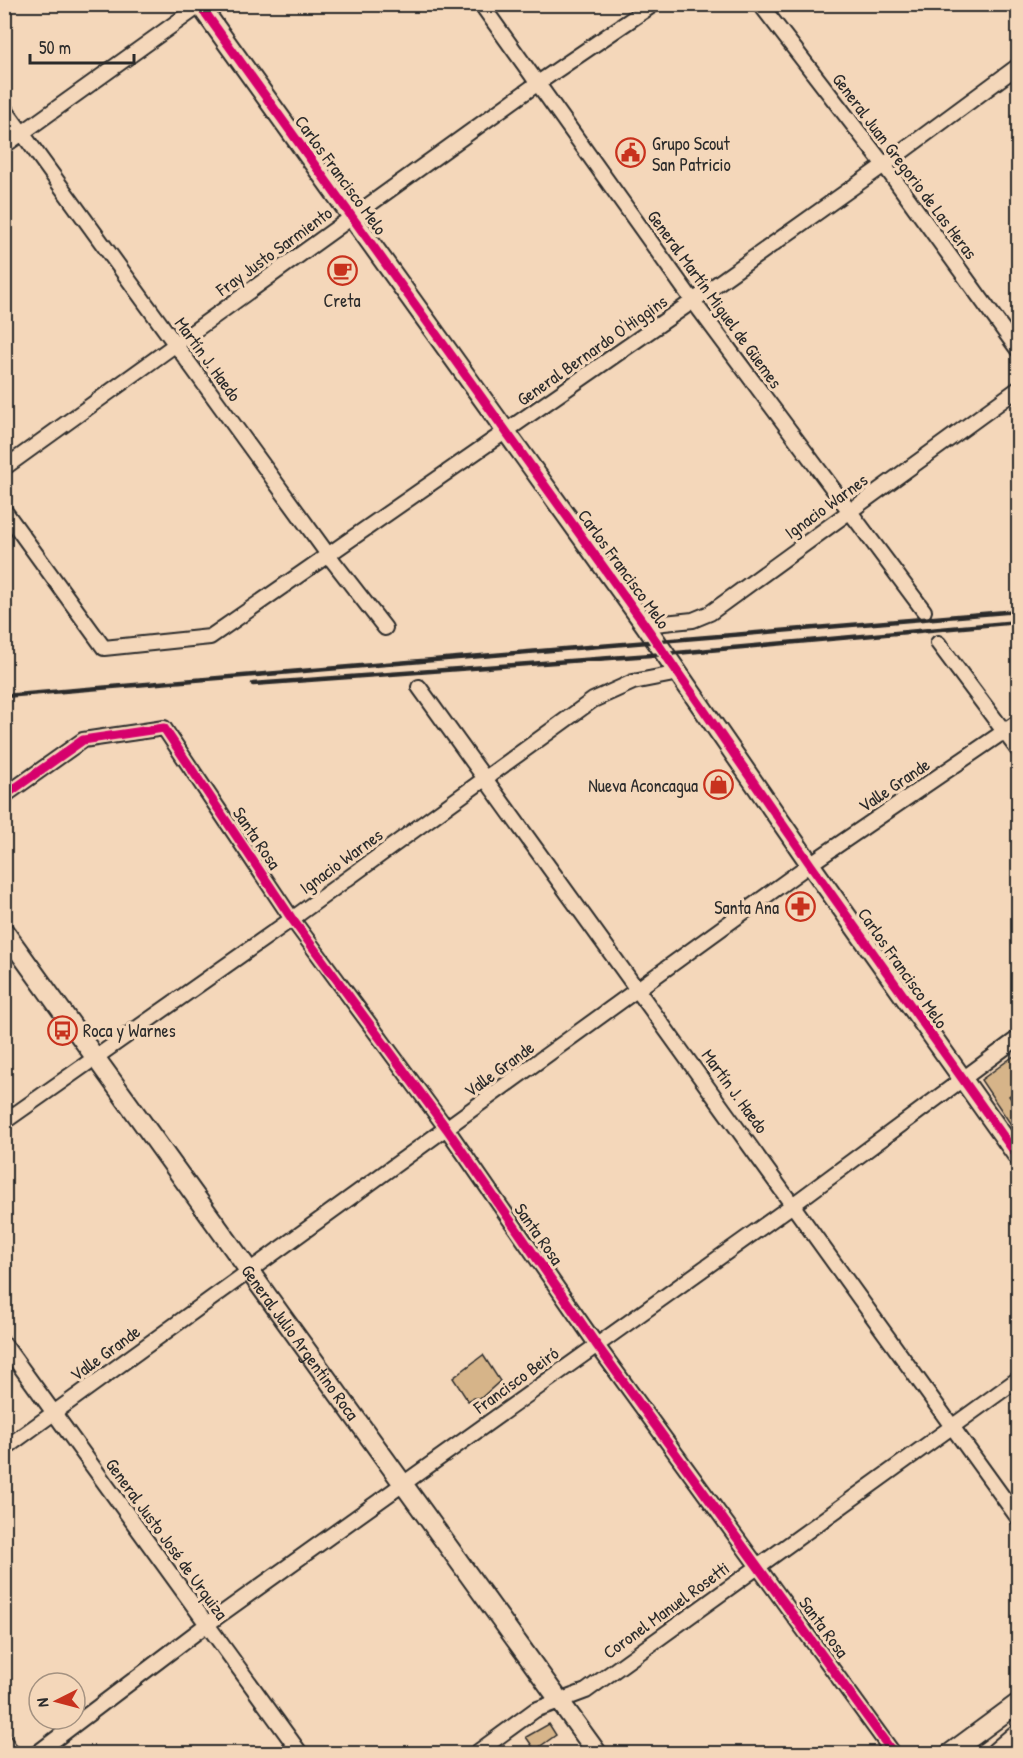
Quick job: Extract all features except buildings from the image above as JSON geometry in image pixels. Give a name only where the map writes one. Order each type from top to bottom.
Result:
[{"type":"highway","points":[[998,1754],[1018,1737]]},
{"type":"street","name":"General Martín Miguel de Güemes","points":[[481,4],[693,301],[924,611]]},
{"type":"street","name":"Fray Justo Sarmiento","points":[[4,468],[538,83],[654,4]]},
{"type":"street","name":"General Juan Gregorio de Las Heras","points":[[760,4],[884,165],[1018,350]]},
{"type":"street","points":[[4,146],[200,5]]},
{"type":"street","name":"Carlos Francisco Melo","points":[[200,5],[645,625],[810,864],[1018,1157]]},
{"type":"street","name":"General Bernardo O'Higgins","points":[[4,510],[104,648],[210,637],[693,301],[1018,66]]},
{"type":"street","name":"Martín J. Haedo","points":[[4,108],[329,556],[385,628]]},
{"type":"street","name":"Ignacio Warnes","points":[[645,625],[693,620],[710,613],[1018,389]]},
{"type":"street","points":[[938,643],[1018,750]]},
{"type":"street","name":"Ignacio Warnes","points":[[4,1122],[292,919],[593,700],[633,682],[679,673]]},
{"type":"street","name":"Martín J. Haedo","points":[[419,687],[794,1204],[1018,1518]]},
{"type":"street","name":"Valle Grande","points":[[4,1449],[810,864],[1018,722]]},
{"type":"street","name":"Santa Rosa","points":[[4,796],[83,740],[164,728],[292,919],[447,1129],[596,1344],[759,1564],[894,1754]]},
{"type":"street","name":"General Julio Argentino Roca","points":[[4,931],[598,1754]]},
{"type":"street","name":"Francisco Beiró","points":[[36,1754],[206,1624],[794,1204],[1018,1038]]},
{"type":"street","name":"General Justo José de Urquiza","points":[[4,1344],[301,1754]]},
{"type":"street","name":"Coronel Manuel Rosetti","points":[[475,1754],[535,1710],[586,1691],[1018,1379]]},
{"type":"street","points":[[949,1754],[1018,1703]]},
{"type":"street","points":[[4,1741],[13,1754]]},
{"type":"railway","points":[[4,696],[1018,611]]},
{"type":"railway","points":[[253,684],[665,654],[1018,622]]},
{"type":"cycle path","points":[[199,4],[645,625],[810,864],[1018,1157]]},
{"type":"cycle path","points":[[4,796],[83,740],[164,728],[292,919],[447,1129],[596,1344],[894,1754]]},
{"type":"place","name":"Grupo Scout San Patricio","points":[[631,153]]},
{"type":"place","name":"Creta","points":[[342,271]]},
{"type":"place","name":"Nueva Aconcagua","points":[[719,785]]},
{"type":"place","name":"Santa Ana","points":[[800,907]]},
{"type":"place","name":"Roca y Warnes","points":[[62,1030]]}]
